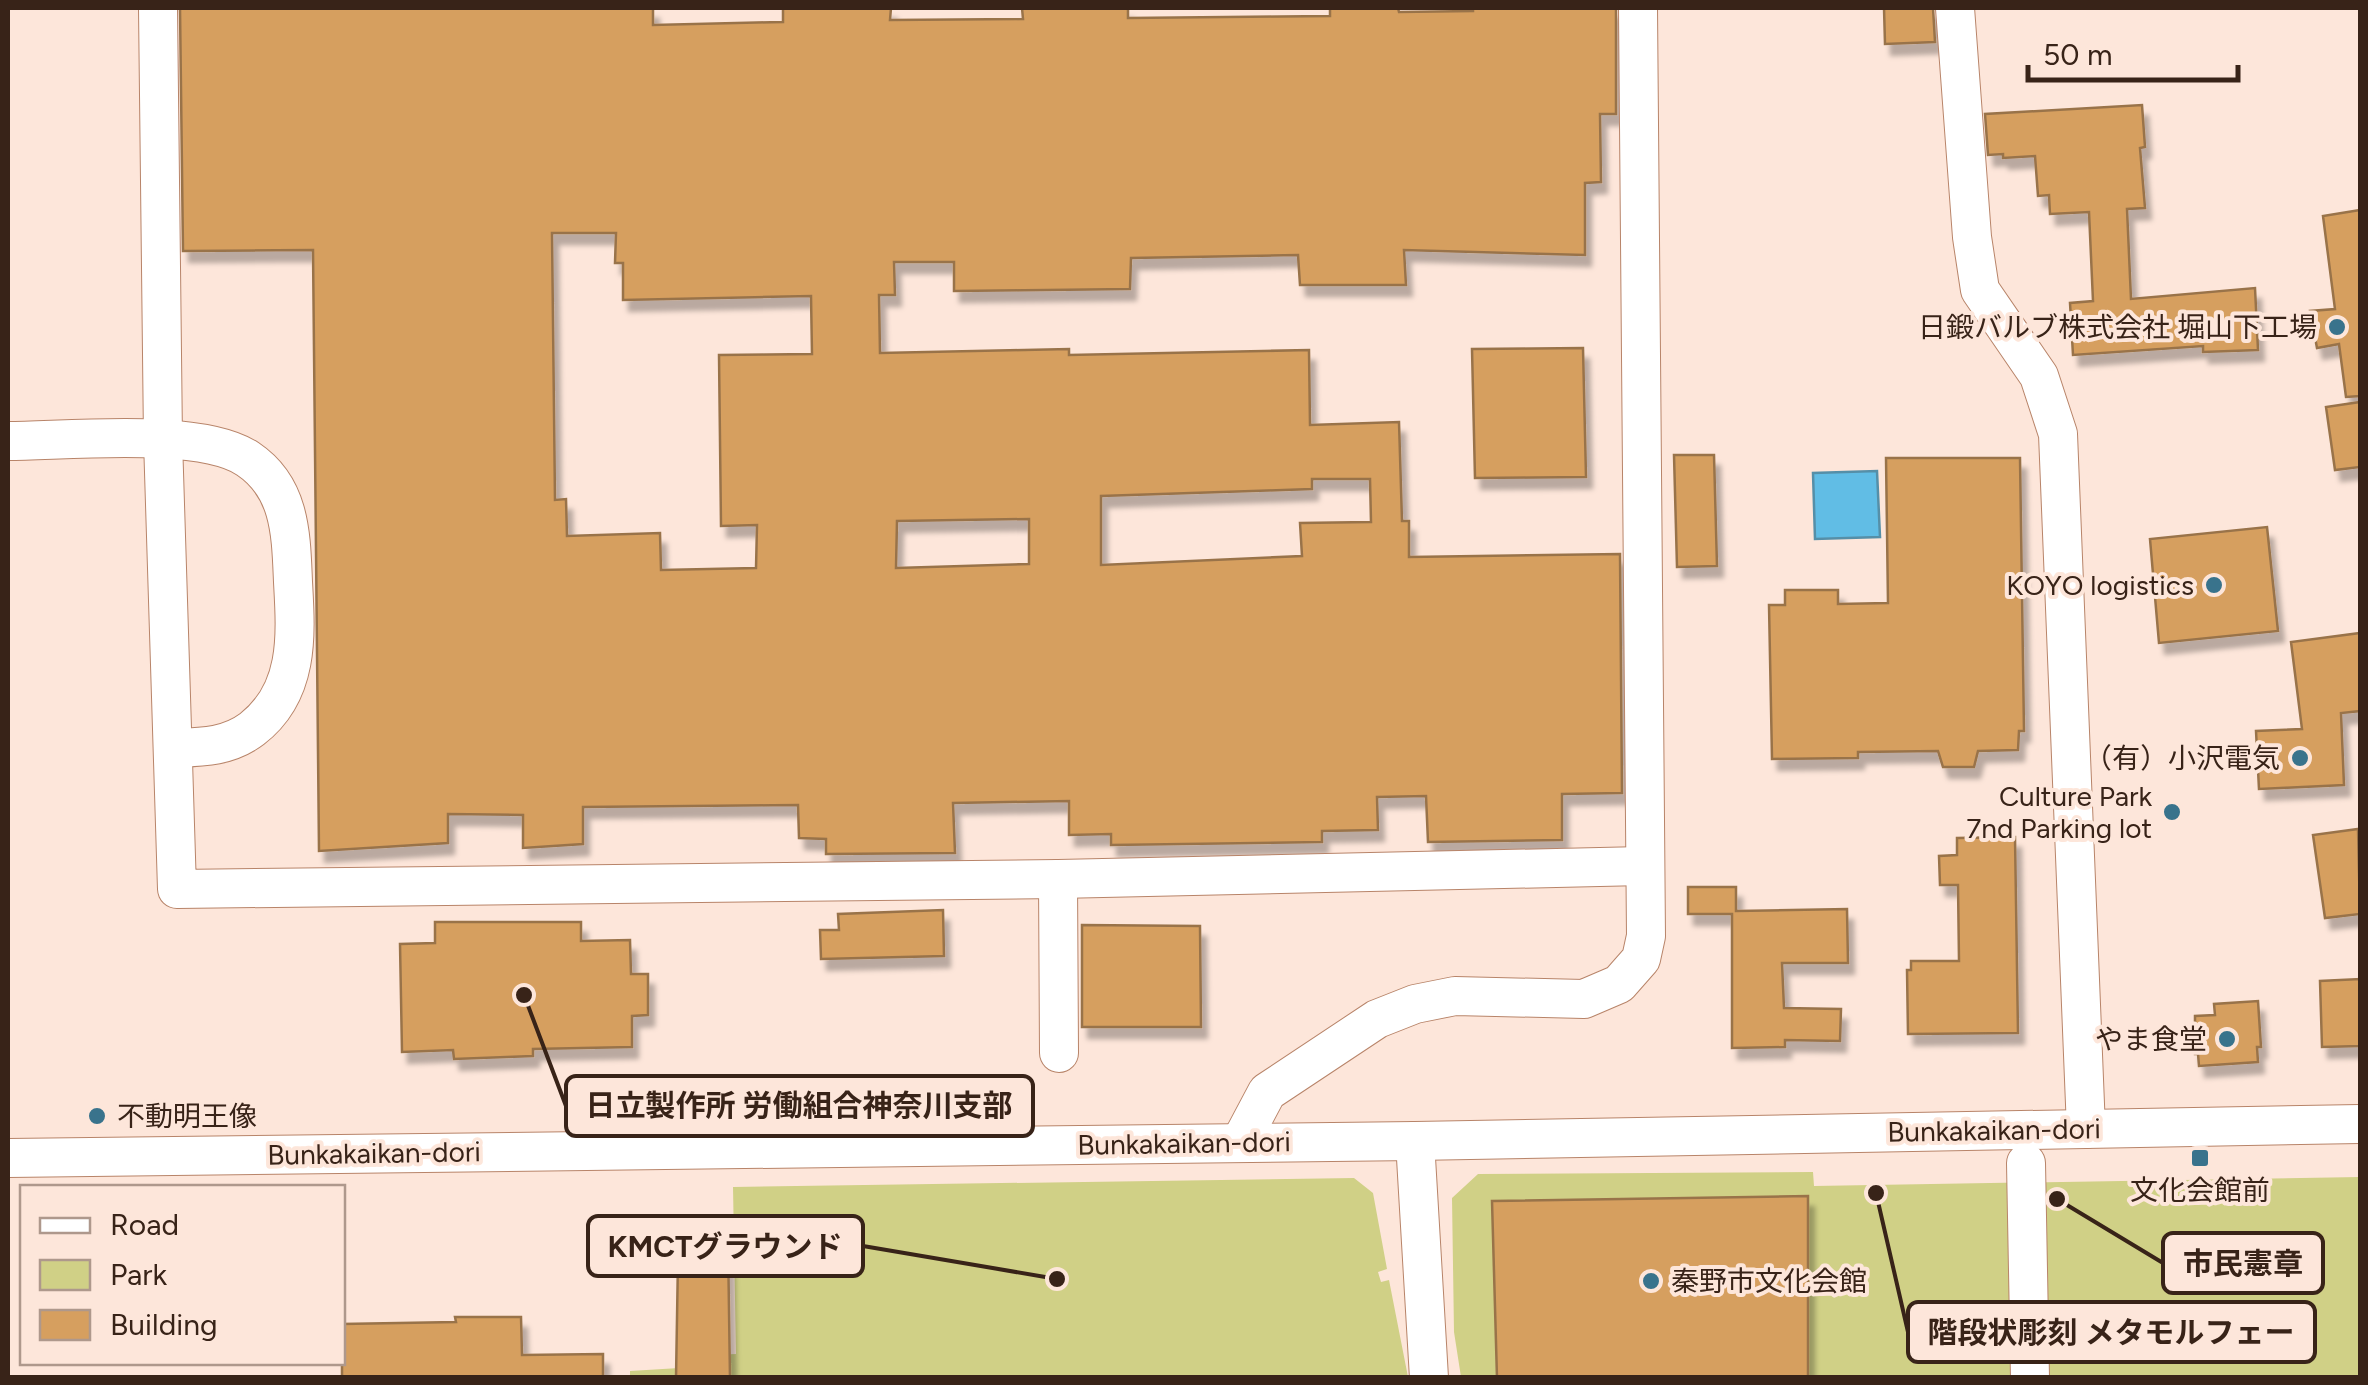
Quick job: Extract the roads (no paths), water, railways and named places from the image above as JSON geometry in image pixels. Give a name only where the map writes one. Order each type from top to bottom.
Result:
[{"type":"street","points":[[158,8],[162,440],[177,889],[1058,879],[1643,866]]},
{"type":"street","points":[[1241,1142],[1267,1092],[1377,1019],[1415,1004],[1455,996],[1584,999],[1619,984],[1641,959],[1646,936],[1638,8]]},
{"type":"street","points":[[1954,8],[1972,237],[1980,290],[2039,376],[2058,434],[2086,1128]]},
{"type":"street","points":[[8,441],[162,440],[226,448],[267,476],[282,499],[291,522],[296,646],[286,684],[255,727],[235,740],[209,747],[173,748]]},
{"type":"street","points":[[1058,879],[1058,1053]]},
{"type":"street","name":"Bunkakaikan-dori","points":[[8,1158],[1415,1141],[2360,1124]]},
{"type":"street","points":[[1415,1141],[1429,1378]]},
{"type":"street","points":[[2026,1163],[2030,1378]]},
{"type":"water","points":[[1877,471],[1880,537],[1815,539],[1813,473]]},
{"type":"place","name":"日鍛バルブ株式会社 堀山下工場","points":[[2337,327]]},
{"type":"place","name":"KOYO logistics","points":[[2214,585]]},
{"type":"place","name":"（有）小沢電気","points":[[2300,758]]},
{"type":"place","name":"Culture Park 7nd Parking lot","points":[[2172,812]]},
{"type":"place","name":"日立製作所 労働組合神奈川支部","points":[[524,995]]},
{"type":"place","name":"やま食堂","points":[[2227,1039]]},
{"type":"place","name":"不動明王像","points":[[97,1116]]},
{"type":"place","name":"文化会館前","points":[[2200,1158]]},
{"type":"place","name":"階段状彫刻 メタモルフェー","points":[[1876,1193]]},
{"type":"place","name":"市民憲章","points":[[2057,1199]]},
{"type":"place","name":"KMCTグラウンド","points":[[1057,1279]]},
{"type":"place","name":"秦野市文化会館","points":[[1651,1281]]}]
